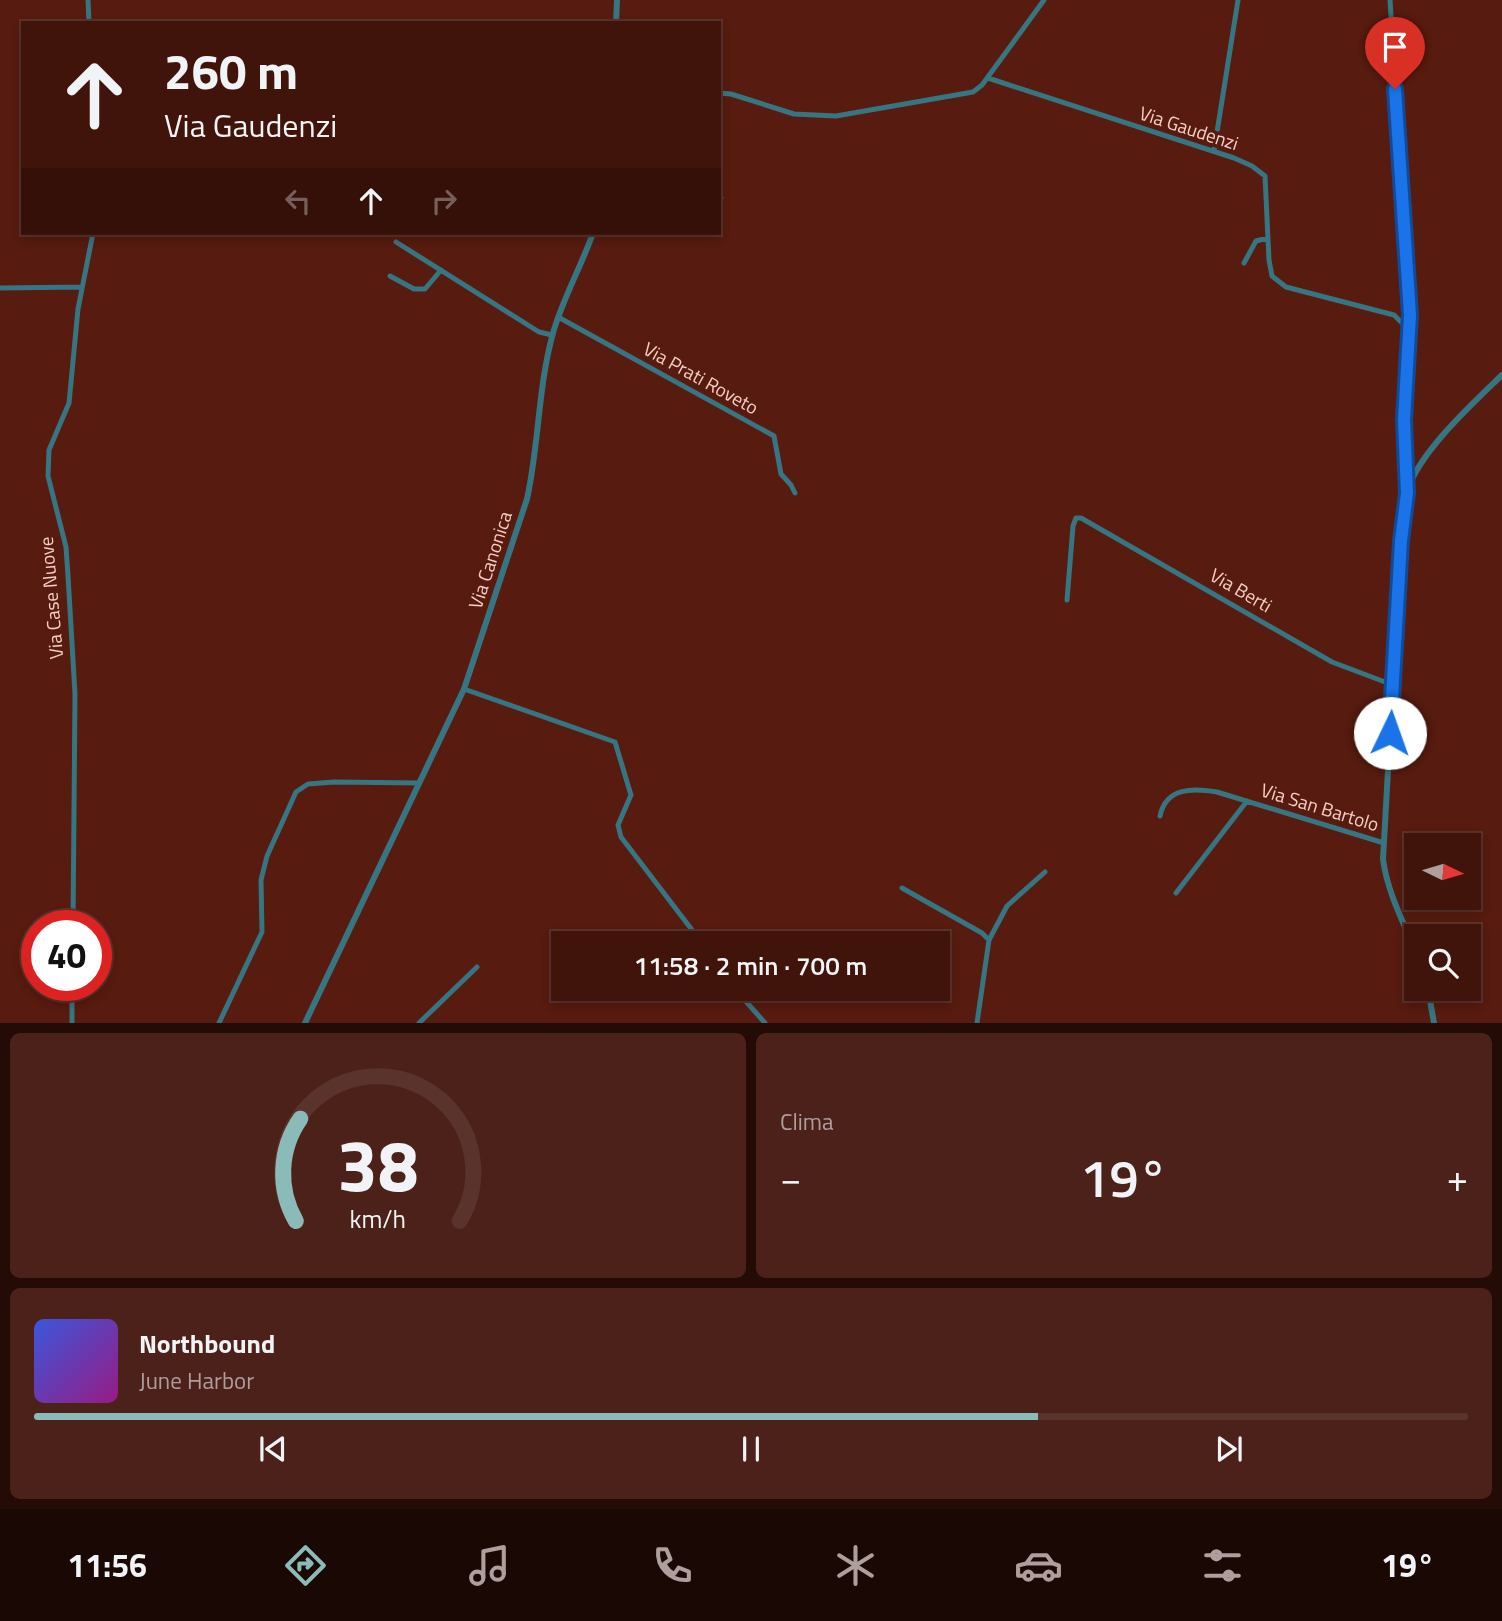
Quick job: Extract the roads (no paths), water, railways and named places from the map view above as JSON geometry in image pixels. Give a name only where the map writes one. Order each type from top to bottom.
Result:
[{"type":"street","points":[[88,0],[89,21]]},
{"type":"street","points":[[616,21],[617,0]]},
{"type":"street","points":[[721,93],[732,94],[794,114],[836,116],[973,92],[988,78],[1044,0]]},
{"type":"street","points":[[1214,151],[1238,0]]},
{"type":"street","points":[[1390,0],[1409,293],[1409,346]]},
{"type":"street","name":"Via Gaudenzi","points":[[988,78],[1214,151],[1252,166],[1265,176],[1272,276],[1286,287],[1394,315],[1406,327],[1409,346],[1404,420],[1407,493]]},
{"type":"street","name":"Via Case Nuove","points":[[73,910],[75,707],[68,576],[66,547],[48,476],[49,450],[69,403],[82,287],[93,235]]},
{"type":"street","name":"Via Canonica","points":[[305,1023],[464,689],[527,499],[552,335],[592,235]]},
{"type":"street","points":[[1244,263],[1256,241],[1268,238]]},
{"type":"street","points":[[396,242],[539,332],[552,335]]},
{"type":"street","points":[[390,276],[414,289],[425,289],[441,270]]},
{"type":"street","points":[[0,288],[82,287]]},
{"type":"street","name":"Via Prati Roveto","points":[[558,317],[774,436],[782,474],[795,493]]},
{"type":"street","points":[[1405,924],[1387,878],[1384,843],[1401,541],[1407,493],[1418,467],[1464,412],[1502,374]]},
{"type":"street","name":"Via Berti","points":[[1067,600],[1073,526],[1076,518],[1089,520],[1332,662],[1393,685]]},
{"type":"street","points":[[464,689],[615,742],[631,795],[618,825],[621,837],[693,931]]},
{"type":"street","points":[[219,1023],[262,932],[261,880],[267,856],[296,792],[308,783],[419,783]]},
{"type":"street","name":"Via San Bartolo","points":[[1160,816],[1162,804],[1176,793],[1196,789],[1384,843]]},
{"type":"street","name":"Via San Bartolo","points":[[1177,894],[1247,802]]},
{"type":"street","points":[[977,1023],[989,940],[1007,906],[1045,872]]},
{"type":"street","points":[[902,888],[982,933],[989,940]]},
{"type":"street","points":[[419,1023],[477,967]]},
{"type":"street","points":[[72,1001],[72,1023]]},
{"type":"street","points":[[746,1001],[765,1023]]},
{"type":"street","points":[[1430,1001],[1434,1023]]}]
